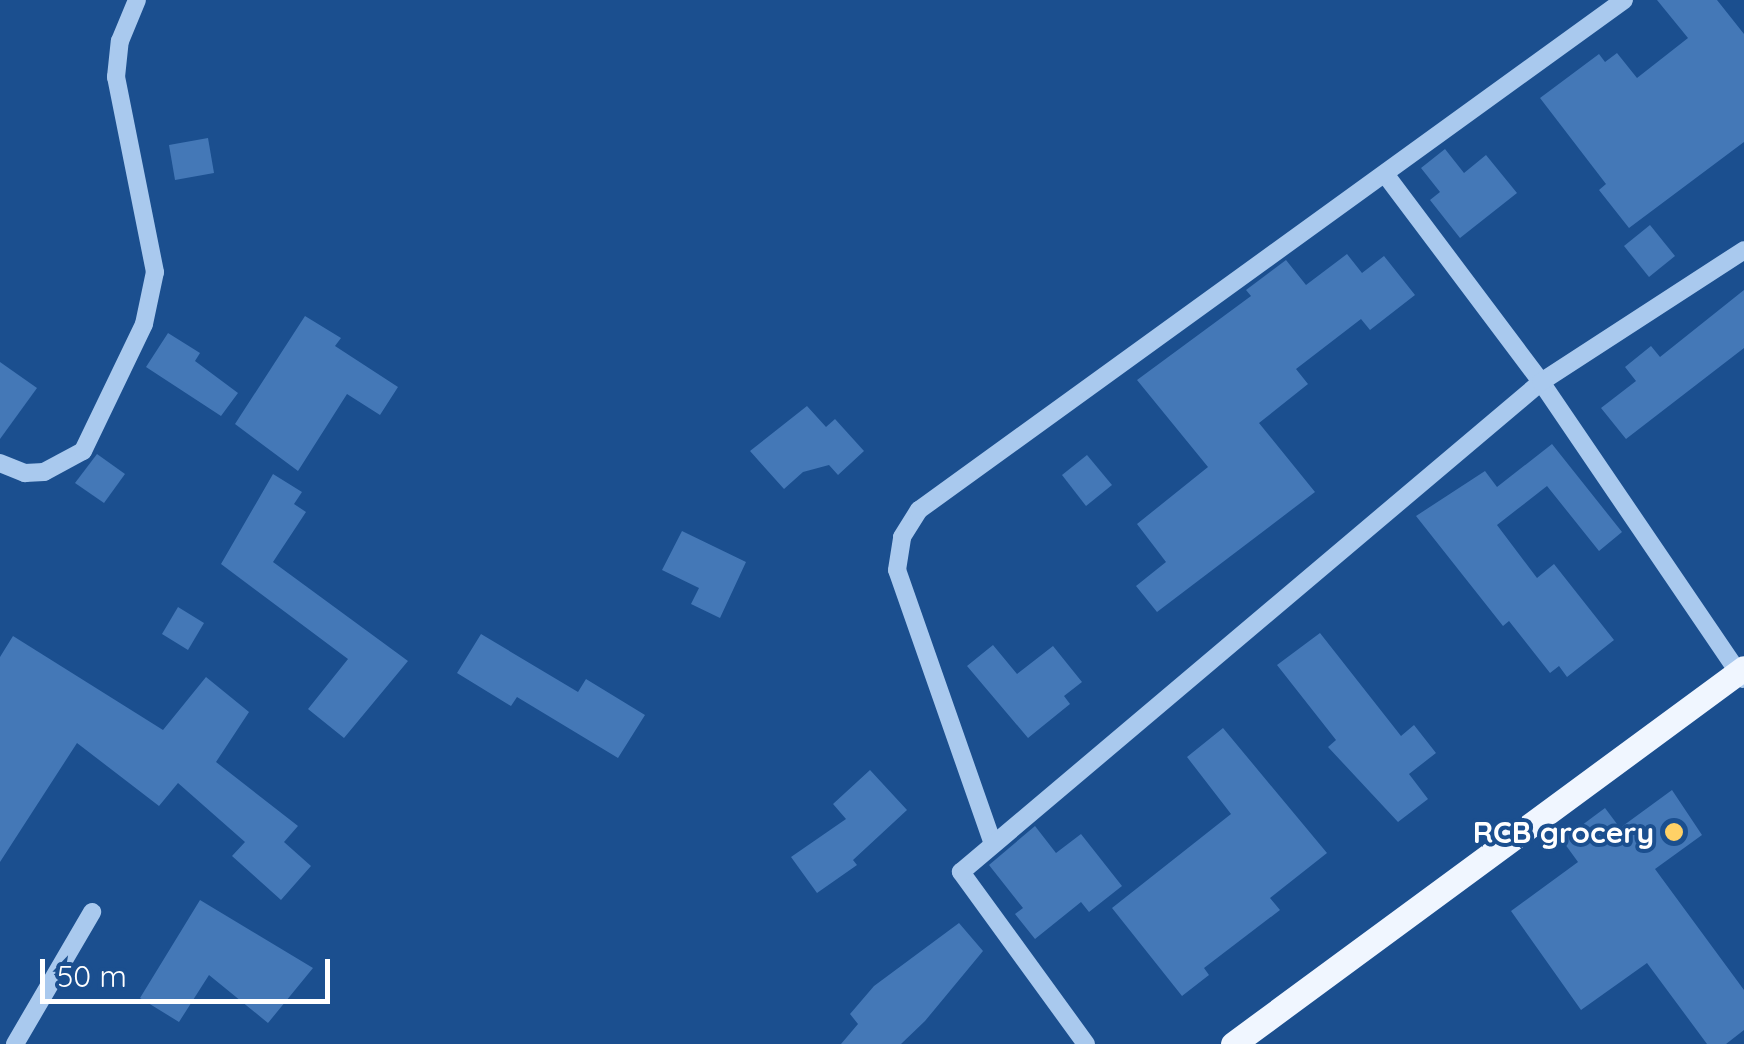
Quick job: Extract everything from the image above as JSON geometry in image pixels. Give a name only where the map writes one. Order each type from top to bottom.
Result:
[{"type":"main road","points":[[1233,1044],[1742,673]]},
{"type":"street","points":[[0,463],[24,474],[44,472],[84,451],[144,324],[156,272],[116,78],[120,41],[136,0]]},
{"type":"street","points":[[993,844],[897,570],[902,537],[919,510],[1624,0]]},
{"type":"street","points":[[1385,174],[1541,382],[1742,673]]},
{"type":"street","points":[[1086,1044],[961,872],[1541,382],[1744,250]]},
{"type":"street","points":[[15,1044],[92,912]]},
{"type":"building","points":[[1657,0],[1717,0],[1744,34],[1744,142],[1629,228],[1599,190],[1606,184],[1540,98],[1599,54],[1605,62],[1617,53],[1637,78],[1688,38]]},
{"type":"building","points":[[208,138],[214,173],[175,180],[169,145]]},
{"type":"building","points":[[1445,149],[1464,173],[1486,155],[1517,193],[1460,238],[1430,200],[1440,192],[1421,168]]},
{"type":"building","points":[[1650,225],[1675,256],[1649,277],[1624,246]]},
{"type":"building","points":[[1347,254],[1362,273],[1384,256],[1415,295],[1370,330],[1361,319],[1296,369],[1308,384],[1259,423],[1315,492],[1157,612],[1136,586],[1166,562],[1137,524],[1208,467],[1137,380],[1251,296],[1246,290],[1286,260],[1306,285]]},
{"type":"building","points":[[1744,290],[1744,348],[1626,439],[1601,408],[1636,381],[1625,367],[1651,346],[1660,357]]},
{"type":"building","points":[[305,316],[341,338],[335,346],[398,387],[380,415],[347,394],[298,471],[235,424]]},
{"type":"building","points":[[168,333],[200,353],[195,361],[238,393],[221,416],[146,367]]},
{"type":"building","points":[[0,362],[37,388],[0,439]]},
{"type":"building","points":[[807,406],[826,427],[835,419],[864,451],[838,475],[829,465],[803,472],[784,489],[750,451]]},
{"type":"building","points":[[1552,444],[1622,532],[1599,551],[1547,486],[1497,525],[1537,578],[1554,564],[1614,640],[1567,677],[1559,666],[1550,673],[1509,621],[1503,626],[1416,516],[1485,471],[1497,487]]},
{"type":"building","points":[[97,454],[125,474],[104,503],[75,483]]},
{"type":"building","points":[[1087,455],[1112,485],[1086,506],[1062,475]]},
{"type":"building","points":[[273,474],[302,492],[294,504],[306,512],[273,562],[408,661],[344,738],[308,709],[348,659],[221,564]]},
{"type":"building","points":[[682,531],[746,562],[720,618],[691,604],[699,588],[662,570]]},
{"type":"building","points":[[178,607],[204,623],[188,650],[162,634]]},
{"type":"building","points":[[1320,633],[1401,736],[1414,725],[1436,753],[1409,774],[1428,799],[1398,822],[1328,747],[1336,740],[1277,665]]},
{"type":"building","points":[[481,634],[578,692],[586,679],[645,715],[618,758],[517,697],[511,706],[457,673]]},
{"type":"building","points":[[13,636],[163,730],[206,677],[249,712],[216,762],[298,826],[284,842],[311,866],[281,900],[232,856],[245,842],[178,783],[159,806],[77,743],[0,862],[0,657]]},
{"type":"building","points":[[993,645],[1017,674],[1053,646],[1082,682],[1064,696],[1070,704],[1028,738],[967,666]]},
{"type":"building","points":[[1223,728],[1327,853],[1270,898],[1280,910],[1204,968],[1209,975],[1182,996],[1112,908],[1231,814],[1187,757]]},
{"type":"building","points":[[870,770],[907,810],[853,860],[857,865],[817,893],[791,857],[846,819],[833,804]]},
{"type":"building","points":[[1672,790],[1702,835],[1655,869],[1744,990],[1744,1030],[1726,1044],[1707,1044],[1647,963],[1581,1010],[1511,911],[1578,862],[1562,840],[1605,808],[1620,828]]},
{"type":"building","points":[[1035,826],[1056,853],[1081,834],[1122,886],[1089,912],[1081,902],[1035,939],[1015,914],[1023,908],[989,865]]},
{"type":"building","points":[[200,900],[313,968],[268,1023],[209,975],[179,1022],[140,998]]},
{"type":"building","points":[[959,923],[983,951],[925,1021],[901,1044],[841,1044],[858,1024],[850,1014],[874,986]]},
{"type":"place","name":"RCB grocery","points":[[1674,832]]}]
